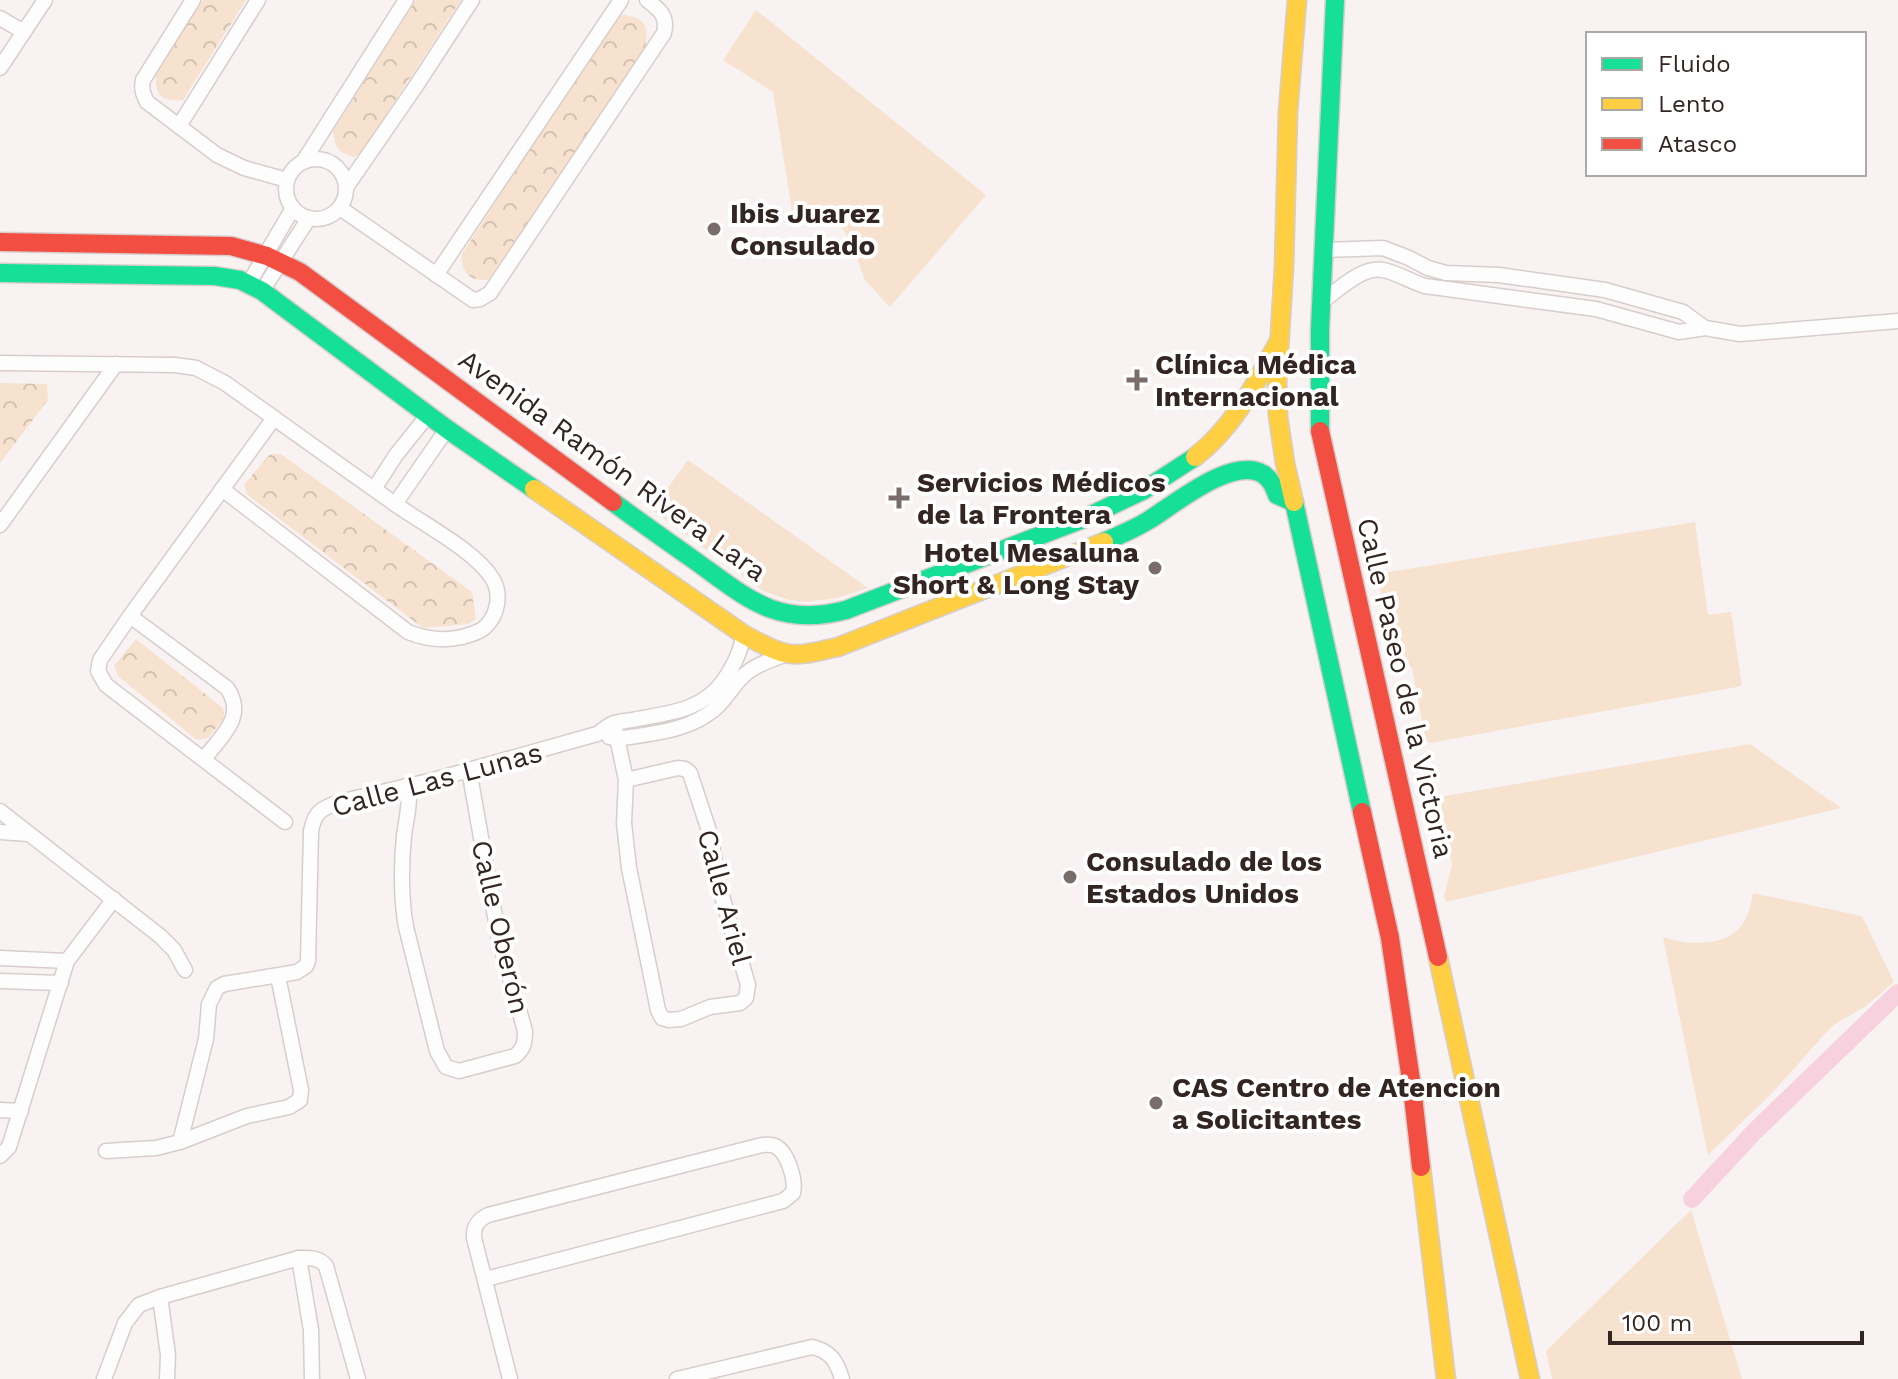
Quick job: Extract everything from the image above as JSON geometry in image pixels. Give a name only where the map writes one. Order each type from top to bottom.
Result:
[{"type":"street","points":[[0,68],[45,0]]},
{"type":"street","points":[[193,0],[143,80],[147,102],[217,155],[244,168],[287,180]]},
{"type":"street","points":[[179,126],[258,0]]},
{"type":"street","points":[[303,162],[406,0]]},
{"type":"street","points":[[347,186],[334,164],[319,158],[310,159],[296,166],[287,180],[286,195],[293,208],[309,218],[326,218],[340,208],[347,186],[472,0]]},
{"type":"street","points":[[436,275],[621,0]]},
{"type":"street","points":[[340,208],[473,300],[490,293],[664,33],[661,11],[647,0]]},
{"type":"street","points":[[1297,0],[1288,112],[1278,416],[1293,502],[1390,938],[1416,1117],[1446,1379]]},
{"type":"street","name":"Calle Paseo de la Victoria","points":[[1334,3],[1321,302],[1320,433],[1530,1379]]},
{"type":"street","points":[[0,18],[24,32]]},
{"type":"street","points":[[274,258],[293,208]]},
{"type":"street","points":[[256,287],[274,258],[309,218]]},
{"type":"street","name":"Avenida Ramón Rivera Lara","points":[[0,242],[231,246],[274,258],[300,272],[754,603],[795,616],[820,617],[846,610],[1069,525],[1178,469],[1207,447],[1231,421],[1279,341]]},
{"type":"street","points":[[1324,250],[1383,248],[1446,273],[1499,275],[1605,290],[1683,312],[1705,328]]},
{"type":"street","points":[[1321,302],[1361,274],[1376,269],[1425,286],[1596,309],[1679,332],[1705,328],[1740,334],[1898,321]]},
{"type":"street","points":[[0,273],[215,276],[233,277],[256,287],[447,429],[679,591],[743,634],[787,654],[838,647],[1127,532],[1206,484],[1232,473],[1258,471],[1272,482],[1277,495],[1293,502]]},
{"type":"street","points":[[0,363],[175,365],[196,368],[225,383],[479,561],[494,582],[497,608],[484,629],[477,633],[450,640],[425,638],[408,632],[222,489]]},
{"type":"street","points":[[0,525],[116,364]]},
{"type":"street","points":[[374,489],[428,415]]},
{"type":"street","points":[[274,418],[130,616],[100,660],[98,671],[106,685],[285,822]]},
{"type":"street","points":[[395,504],[447,429]]},
{"type":"street","points":[[1111,506],[1127,532]]},
{"type":"street","points":[[606,538],[625,511]]},
{"type":"street","points":[[130,616],[227,688],[232,696],[233,720],[204,759]]},
{"type":"street","points":[[820,617],[824,651]]},
{"type":"street","name":"Calle Las Lunas","points":[[180,1142],[206,1039],[209,1004],[217,988],[224,984],[297,972],[306,966],[311,831],[317,814],[339,802],[597,734],[614,723],[679,711],[709,698],[717,690],[737,660],[743,634]]},
{"type":"street","name":"Calle Las Lunas","points":[[597,734],[617,739],[669,730],[698,720],[716,708],[750,671],[787,654]]},
{"type":"street","name":"Calle Ariel","points":[[614,723],[626,780],[624,823],[629,868],[658,1010],[662,1018],[681,1019],[710,1007],[740,1003],[746,998],[748,985],[720,889],[710,834],[690,773],[678,768],[626,780]]},
{"type":"street","name":"Calle Oberón","points":[[408,785],[410,801],[403,840],[403,912],[437,1051],[446,1067],[459,1071],[515,1056],[522,1050],[525,1041],[525,1031],[499,939],[469,770]]},
{"type":"street","points":[[0,811],[160,936],[174,950],[185,970]]},
{"type":"street","points":[[0,832],[29,834]]},
{"type":"street","points":[[5,1152],[21,1111],[67,961],[114,899]]},
{"type":"street","points":[[0,958],[67,961]]},
{"type":"street","points":[[106,1151],[144,1150],[180,1142],[247,1116],[289,1107],[300,1100],[301,1090],[278,976]]},
{"type":"street","points":[[0,981],[61,983]]},
{"type":"street","points":[[0,1110],[21,1111]]},
{"type":"street","points":[[486,1279],[783,1201],[793,1193],[795,1180],[783,1152],[774,1145],[762,1145],[488,1215],[477,1222],[473,1231],[510,1379]]},
{"type":"street","points":[[299,1258],[311,1330],[312,1379]]},
{"type":"street","points":[[104,1379],[120,1333],[139,1305],[299,1258],[316,1259],[326,1266],[358,1379]]},
{"type":"street","points":[[160,1297],[168,1355],[167,1379]]},
{"type":"street","points":[[677,1379],[812,1347],[830,1354],[842,1379]]},
{"type":"green space","points":[[203,0],[246,0],[183,100],[170,100],[158,92],[156,73]]},
{"type":"green space","points":[[416,0],[461,0],[360,154],[354,157],[344,154],[336,145],[333,131]]},
{"type":"green space","points":[[756,10],[986,195],[890,307],[865,280],[850,240],[841,227],[827,216],[802,206],[792,211],[773,92],[723,60]]},
{"type":"green space","points":[[623,15],[642,21],[647,35],[645,48],[489,279],[472,278],[465,271],[462,254],[614,20]]},
{"type":"green space","points":[[0,383],[47,384],[48,400],[0,463]]},
{"type":"green space","points":[[270,454],[281,454],[472,592],[476,619],[468,624],[423,628],[248,495],[244,485]]},
{"type":"green space","points":[[688,460],[868,588],[838,598],[806,602],[763,591],[652,510]]},
{"type":"green space","points":[[1695,522],[1708,615],[1731,612],[1742,686],[1430,743],[1426,740],[1412,668],[1393,648],[1377,574]]},
{"type":"green space","points":[[136,639],[223,708],[224,718],[208,738],[197,740],[118,676],[114,666]]},
{"type":"green space","points":[[1750,744],[1841,808],[1446,902],[1444,896],[1452,865],[1440,803],[1445,796]]},
{"type":"green space","points":[[1753,893],[1862,916],[1894,982],[1866,1006],[1832,1026],[1774,1091],[1708,1155],[1663,937],[1697,943],[1721,940],[1740,928]]},
{"type":"green space","points":[[1691,1210],[1742,1379],[1552,1379],[1546,1351]]},
{"type":"waterway","points":[[1692,1199],[1755,1131],[1898,993]]},
{"type":"traffic: fast","points":[[1320,431],[1320,329],[1335,0]]},
{"type":"traffic: fast","points":[[0,273],[215,276],[240,280],[262,291],[447,429],[534,489]]},
{"type":"traffic: fast","points":[[613,502],[747,597],[782,612],[822,615],[846,610],[1083,519],[1144,490],[1195,457]]},
{"type":"traffic: fast","points":[[1104,542],[1144,523],[1204,484],[1236,471],[1250,470],[1263,474],[1277,495],[1293,502]]},
{"type":"traffic: fast","points":[[1294,502],[1362,812]]},
{"type":"traffic: slow","points":[[1294,502],[1278,416],[1277,383],[1288,112],[1297,0]]},
{"type":"traffic: slow","points":[[1195,457],[1233,418],[1279,341]]},
{"type":"traffic: slow","points":[[534,489],[743,634],[774,650],[792,654],[838,647],[1104,542]]},
{"type":"traffic: slow","points":[[1438,957],[1530,1379]]},
{"type":"traffic: slow","points":[[1421,1167],[1446,1379]]},
{"type":"traffic: jam","points":[[0,242],[231,246],[267,256],[300,272],[613,502]]},
{"type":"traffic: jam","points":[[1320,431],[1438,957]]},
{"type":"traffic: jam","points":[[1362,812],[1390,938],[1421,1167]]},
{"type":"place","name":"Ibis Juarez Consulado","points":[[714,229]]},
{"type":"place","name":"Clínica Médica Internacional","points":[[1137,380]]},
{"type":"place","name":"Servicios Médicos de la Frontera","points":[[899,498]]},
{"type":"place","name":"Hotel Mesaluna Short & Long Stay","points":[[1155,568]]},
{"type":"place","name":"Consulado de los Estados Unidos","points":[[1070,877]]},
{"type":"place","name":"CAS Centro de Atencion a Solicitantes","points":[[1156,1103]]}]
